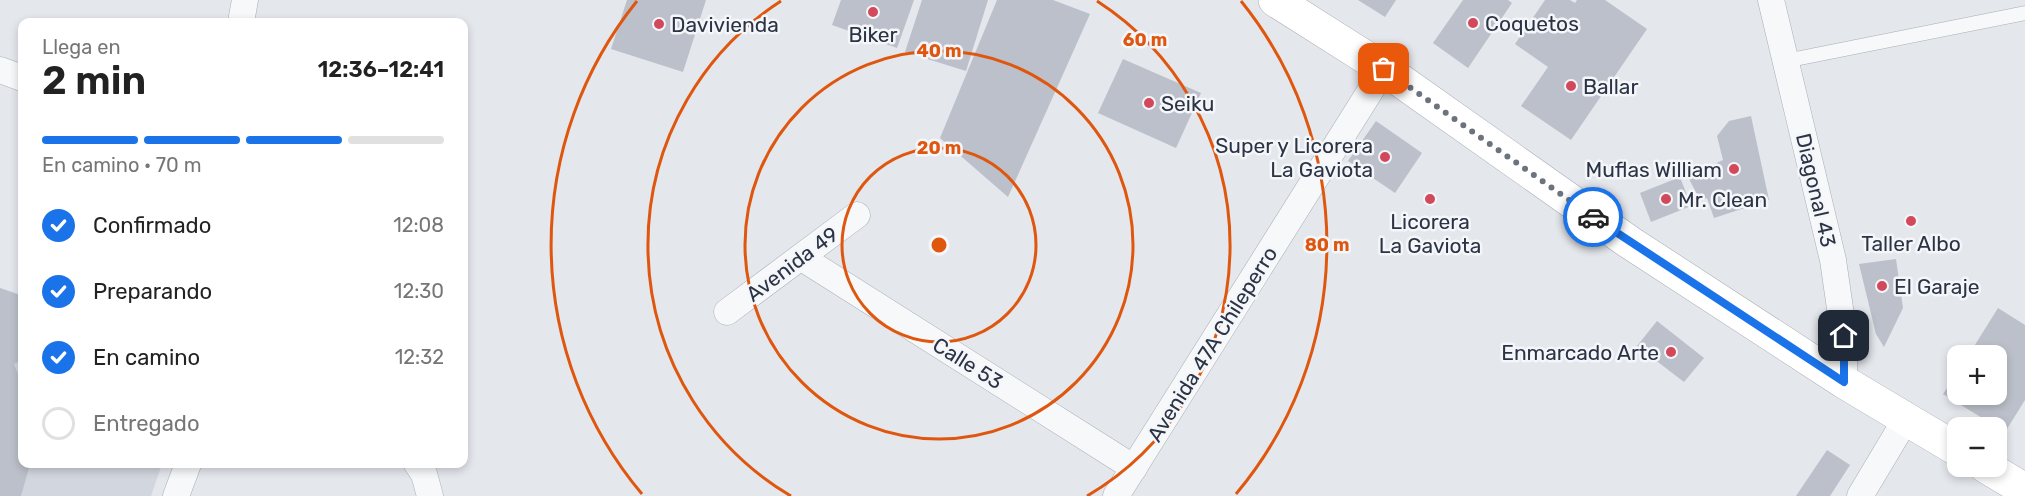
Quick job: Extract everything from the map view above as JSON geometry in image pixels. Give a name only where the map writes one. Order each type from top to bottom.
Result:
[{"type":"main road","points":[[1278,1],[1384,69],[1629,242],[1844,382],[1947,443]]},
{"type":"main road","points":[[2003,477],[2025,490]]},
{"type":"street","points":[[242,18],[245,0]]},
{"type":"street","name":"Diagonal 43","points":[[1771,0],[1833,260],[1844,336],[1844,382]]},
{"type":"street","name":"Avenida 47A Chileperro","points":[[1116,496],[1384,69]]},
{"type":"street","points":[[0,70],[18,77]]},
{"type":"street","name":"Avenida 49","points":[[727,312],[802,258],[856,215]]},
{"type":"street","name":"Calle 53","points":[[802,258],[1134,468]]},
{"type":"street","points":[[1860,496],[1906,419]]},
{"type":"street","points":[[177,496],[187,468]]},
{"type":"street","points":[[420,468],[424,474],[430,496]]},
{"type":"lane","points":[[1785,62],[2025,13]]},
{"type":"shaded area","points":[[0,288],[18,294],[18,468],[161,468],[151,496],[0,496]]},
{"type":"building","name":"Davivienda","points":[[627,0],[706,0],[683,72],[611,49]]},
{"type":"building","name":"Biker","points":[[841,0],[914,0],[897,48],[832,25]]},
{"type":"building","points":[[922,0],[988,0],[966,71],[905,52]]},
{"type":"building","points":[[997,0],[1053,0],[1090,14],[1008,197],[940,138]]},
{"type":"building","points":[[1358,0],[1396,0],[1385,17]]},
{"type":"building","name":"Coquetos","points":[[1463,0],[1508,0],[1512,3],[1468,68],[1433,43]]},
{"type":"building","name":"Ballar","points":[[1545,0],[1570,0],[1575,3],[1577,0],[1605,0],[1647,29],[1571,140],[1521,106],[1548,67],[1515,44]]},
{"type":"building","name":"Seiku","points":[[1123,59],[1201,93],[1176,148],[1098,113]]},
{"type":"building","name":"Muflas William","points":[[1751,116],[1769,200],[1714,218],[1707,198],[1700,200],[1688,177],[1723,160],[1717,136],[1729,121]]},
{"type":"building","name":"Super y Licorera La Gaviota","points":[[1376,121],[1422,153],[1395,193],[1348,161]]},
{"type":"building","name":"Mr. Clean","points":[[1680,177],[1691,206],[1651,222],[1640,193]]},
{"type":"building","name":"El Garaje","points":[[1896,259],[1903,308],[1884,347],[1876,334],[1859,264]]},
{"type":"building","points":[[0,288],[18,295],[18,362],[14,364],[18,374],[18,468],[29,468],[21,496],[0,496]]},
{"type":"building","points":[[1998,308],[2025,325],[2025,400],[2007,429],[2007,417],[1981,417],[1961,405],[2007,405],[2007,345],[1975,345]]},
{"type":"building","name":"Enmarcado Arte","points":[[1657,321],[1704,358],[1684,382],[1637,346]]},
{"type":"building","points":[[1827,450],[1850,465],[1830,496],[1796,496]]},
{"type":"way so far","points":[[1384,69],[1593,217]]},
{"type":"place","name":"Biker","points":[[873,12]]},
{"type":"place","name":"Coquetos","points":[[1473,23]]},
{"type":"place","name":"Davivienda","points":[[659,24]]},
{"type":"place","name":"Ballar","points":[[1571,86]]},
{"type":"place","name":"Seiku","points":[[1149,103]]},
{"type":"place","name":"Super y Licorera La Gaviota","points":[[1385,157]]},
{"type":"place","name":"Muflas William","points":[[1734,169]]},
{"type":"place","name":"Licorera La Gaviota","points":[[1430,199]]},
{"type":"place","name":"Mr. Clean","points":[[1666,199]]},
{"type":"place","name":"Taller Albo","points":[[1911,221]]},
{"type":"place","name":"El Garaje","points":[[1882,286]]},
{"type":"place","name":"Enmarcado Arte","points":[[1671,352]]},
{"type":"route","points":[[1593,217],[1844,382],[1844,336]]}]
